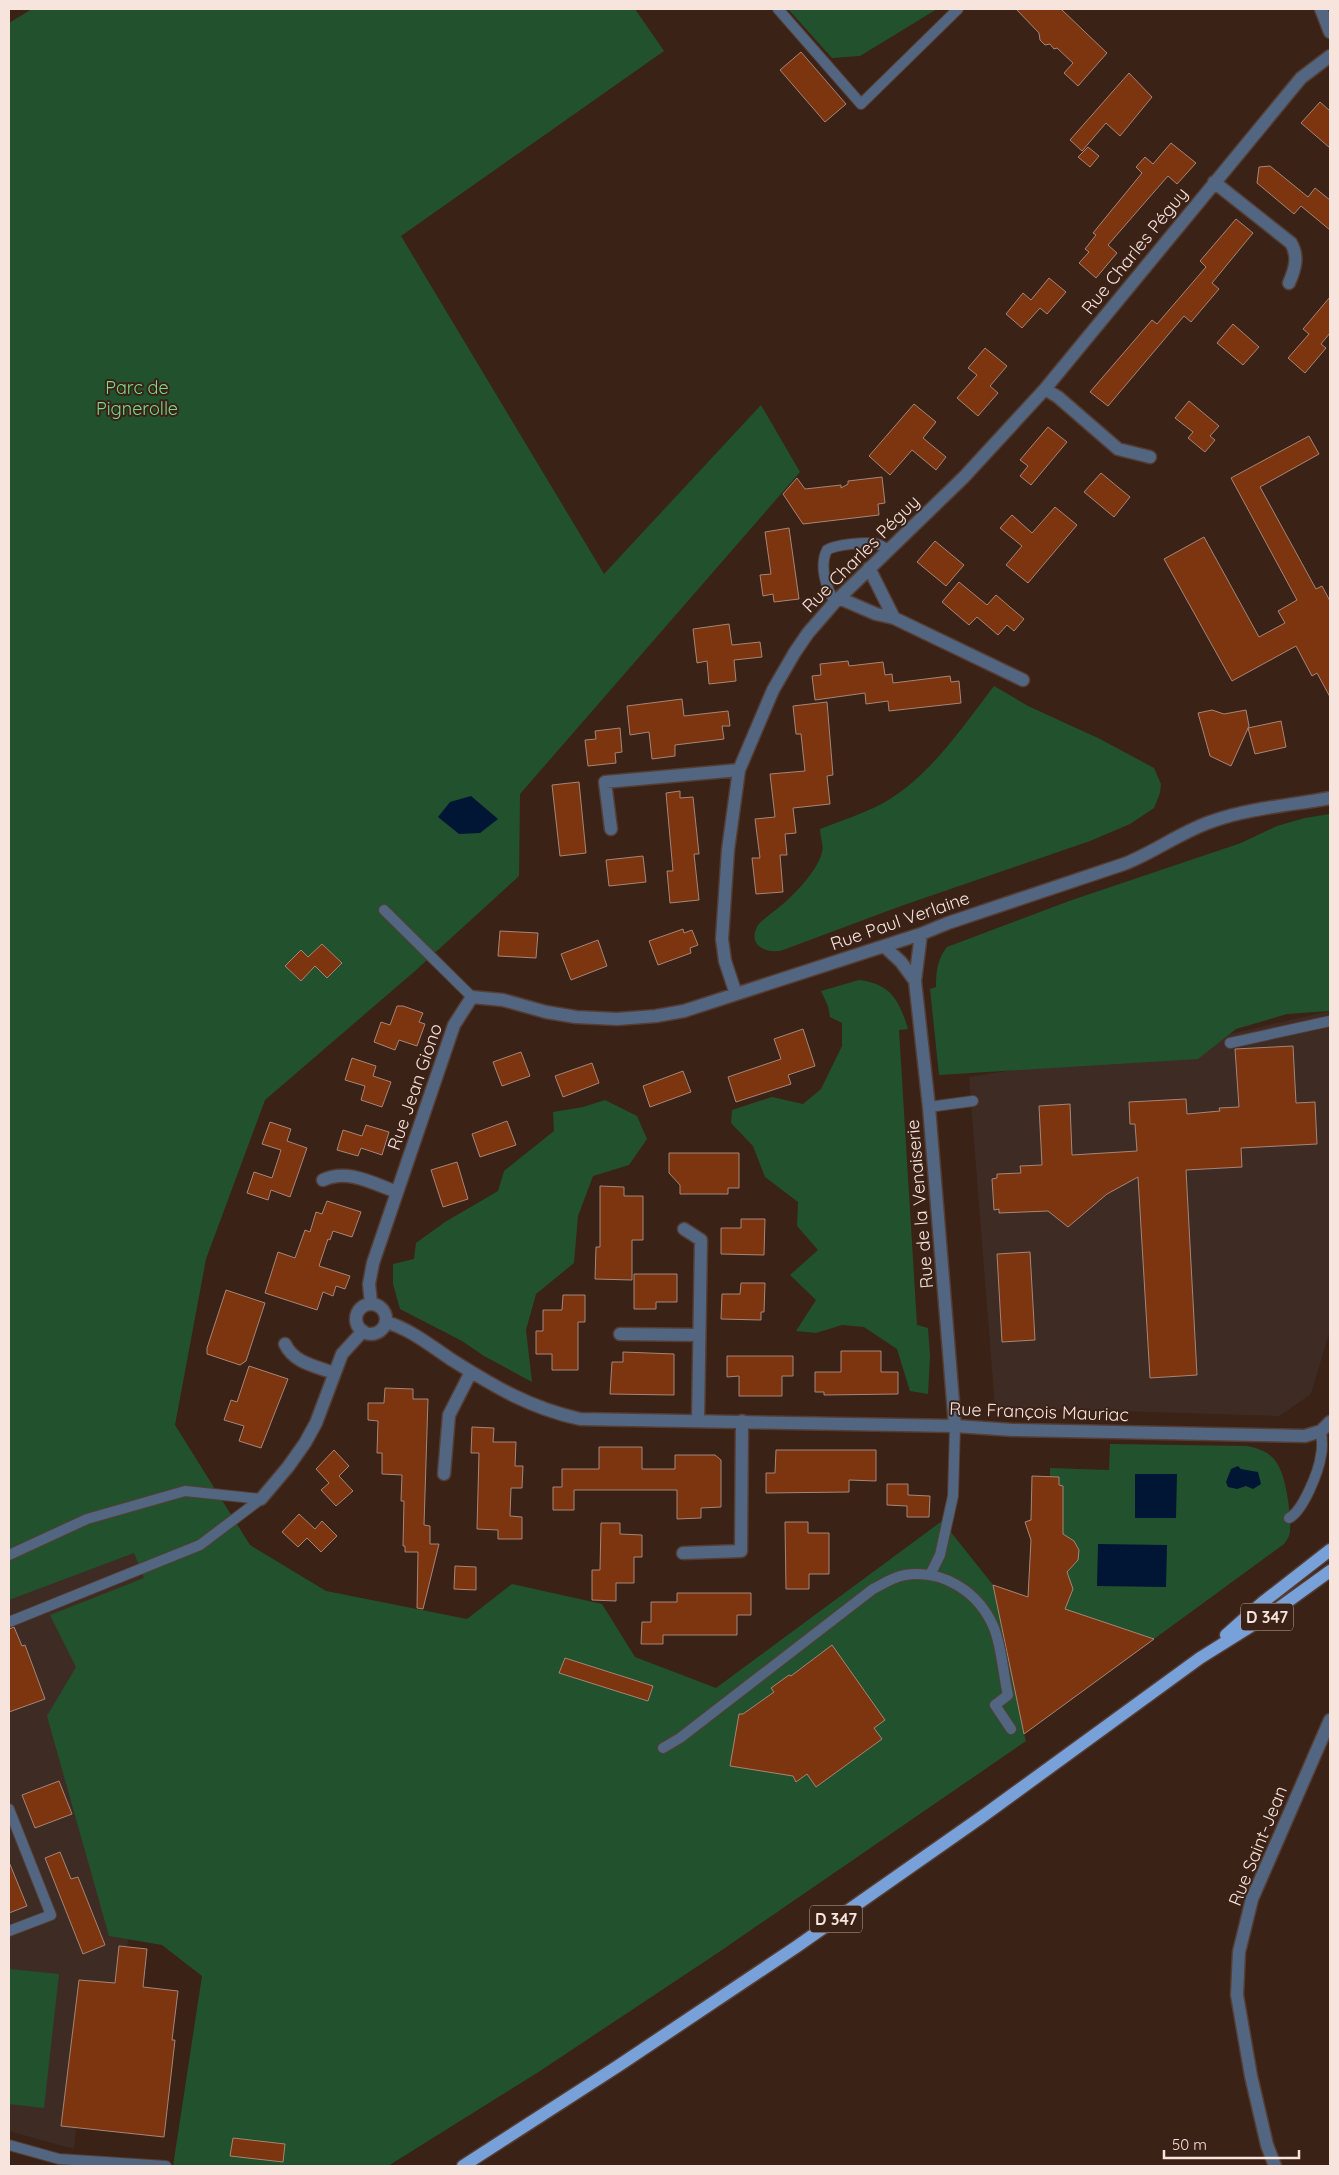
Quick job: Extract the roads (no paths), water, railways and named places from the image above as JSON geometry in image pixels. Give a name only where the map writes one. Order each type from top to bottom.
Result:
[{"type":"main road","points":[[1200,1658],[1262,1602],[1330,1550]]},
{"type":"main road","name":"D 347","points":[[463,2166],[618,2066],[796,1947],[984,1816],[1200,1658],[1272,1614],[1330,1570]]},
{"type":"street","points":[[1321,9],[1330,32]]},
{"type":"street","name":"Rue Charles Péguy","points":[[736,994],[725,961],[722,939],[728,850],[739,770],[773,690],[808,633],[869,568],[964,477],[1045,389],[1301,78],[1330,56]]},
{"type":"street","points":[[1214,182],[1291,243],[1295,250],[1296,260],[1289,283]]},
{"type":"street","points":[[1045,389],[1058,397],[1118,449],[1150,457]]},
{"type":"street","points":[[869,568],[894,618]]},
{"type":"street","points":[[837,600],[876,614],[894,618],[1023,680]]},
{"type":"street","points":[[611,829],[605,782],[739,770]]},
{"type":"street","name":"Rue Paul Verlaine","points":[[472,997],[493,998],[576,1018],[617,1019],[675,1013],[921,934],[1138,858],[1212,821],[1231,815],[1330,798]]},
{"type":"street","name":"Rue de la Venaiserie","points":[[921,934],[915,981],[930,1107],[955,1426]]},
{"type":"street","points":[[884,946],[901,962],[915,981]]},
{"type":"street","name":"Rue Jean Giono","points":[[371,1304],[371,1270],[454,1025],[472,997]]},
{"type":"street","points":[[323,1180],[336,1175],[349,1175],[397,1192]]},
{"type":"street","points":[[684,1229],[701,1240],[698,1420]]},
{"type":"street","points":[[371,1304],[382,1308],[386,1315],[386,1322],[382,1329],[375,1333],[363,1331],[356,1322],[357,1314],[363,1306],[371,1304]]},
{"type":"street","name":"Rue François Mauriac","points":[[386,1322],[408,1332],[471,1372],[531,1405],[580,1419],[955,1426],[1013,1430],[1254,1437],[1305,1436],[1326,1427]]},
{"type":"street","points":[[261,1499],[305,1443],[316,1423],[334,1373],[345,1350],[363,1331]]},
{"type":"street","points":[[620,1334],[699,1335]]},
{"type":"street","points":[[285,1344],[299,1360],[334,1373]]},
{"type":"street","points":[[444,1474],[449,1415],[471,1372]]},
{"type":"street","points":[[683,1553],[741,1551],[742,1421]]},
{"type":"street","name":"Rue Saint-Jean","points":[[1275,2166],[1267,2145],[1251,2076],[1237,1995],[1239,1952],[1252,1899],[1330,1720]]},
{"type":"lane","points":[[778,9],[861,104],[958,9]]},
{"type":"lane","points":[[837,600],[826,584],[824,557],[827,550],[834,547],[868,543],[878,544],[888,550]]},
{"type":"lane","points":[[384,910],[472,997]]},
{"type":"lane","points":[[1230,1043],[1330,1021]]},
{"type":"lane","points":[[930,1107],[973,1101]]},
{"type":"lane","points":[[930,1575],[940,1556],[953,1496],[955,1426]]},
{"type":"lane","points":[[1289,1518],[1295,1515],[1300,1508],[1317,1468],[1326,1427]]},
{"type":"lane","points":[[9,1555],[87,1519],[185,1491],[261,1499]]},
{"type":"lane","points":[[9,1622],[200,1545],[261,1499]]},
{"type":"lane","points":[[663,1748],[680,1738],[873,1589],[903,1575],[930,1575],[943,1578],[966,1591],[984,1608],[998,1642],[1008,1695],[995,1705],[1011,1729]]},
{"type":"lane","points":[[9,1809],[51,1915],[9,1931]]},
{"type":"lane","points":[[9,2145],[59,2159],[166,2166]]},
{"type":"water","points":[[471,796],[498,819],[480,833],[459,834],[438,817],[450,802]]},
{"type":"water","points":[[1238,1466],[1241,1469],[1258,1472],[1261,1484],[1253,1489],[1246,1486],[1237,1489],[1228,1487],[1226,1482],[1231,1469]]},
{"type":"water","points":[[1135,1474],[1177,1474],[1176,1518],[1135,1518]]},
{"type":"water","points":[[1098,1544],[1167,1545],[1166,1587],[1097,1586]]},
{"type":"park label","name":"Parc de Pignerolle","points":[[137,398]]}]
